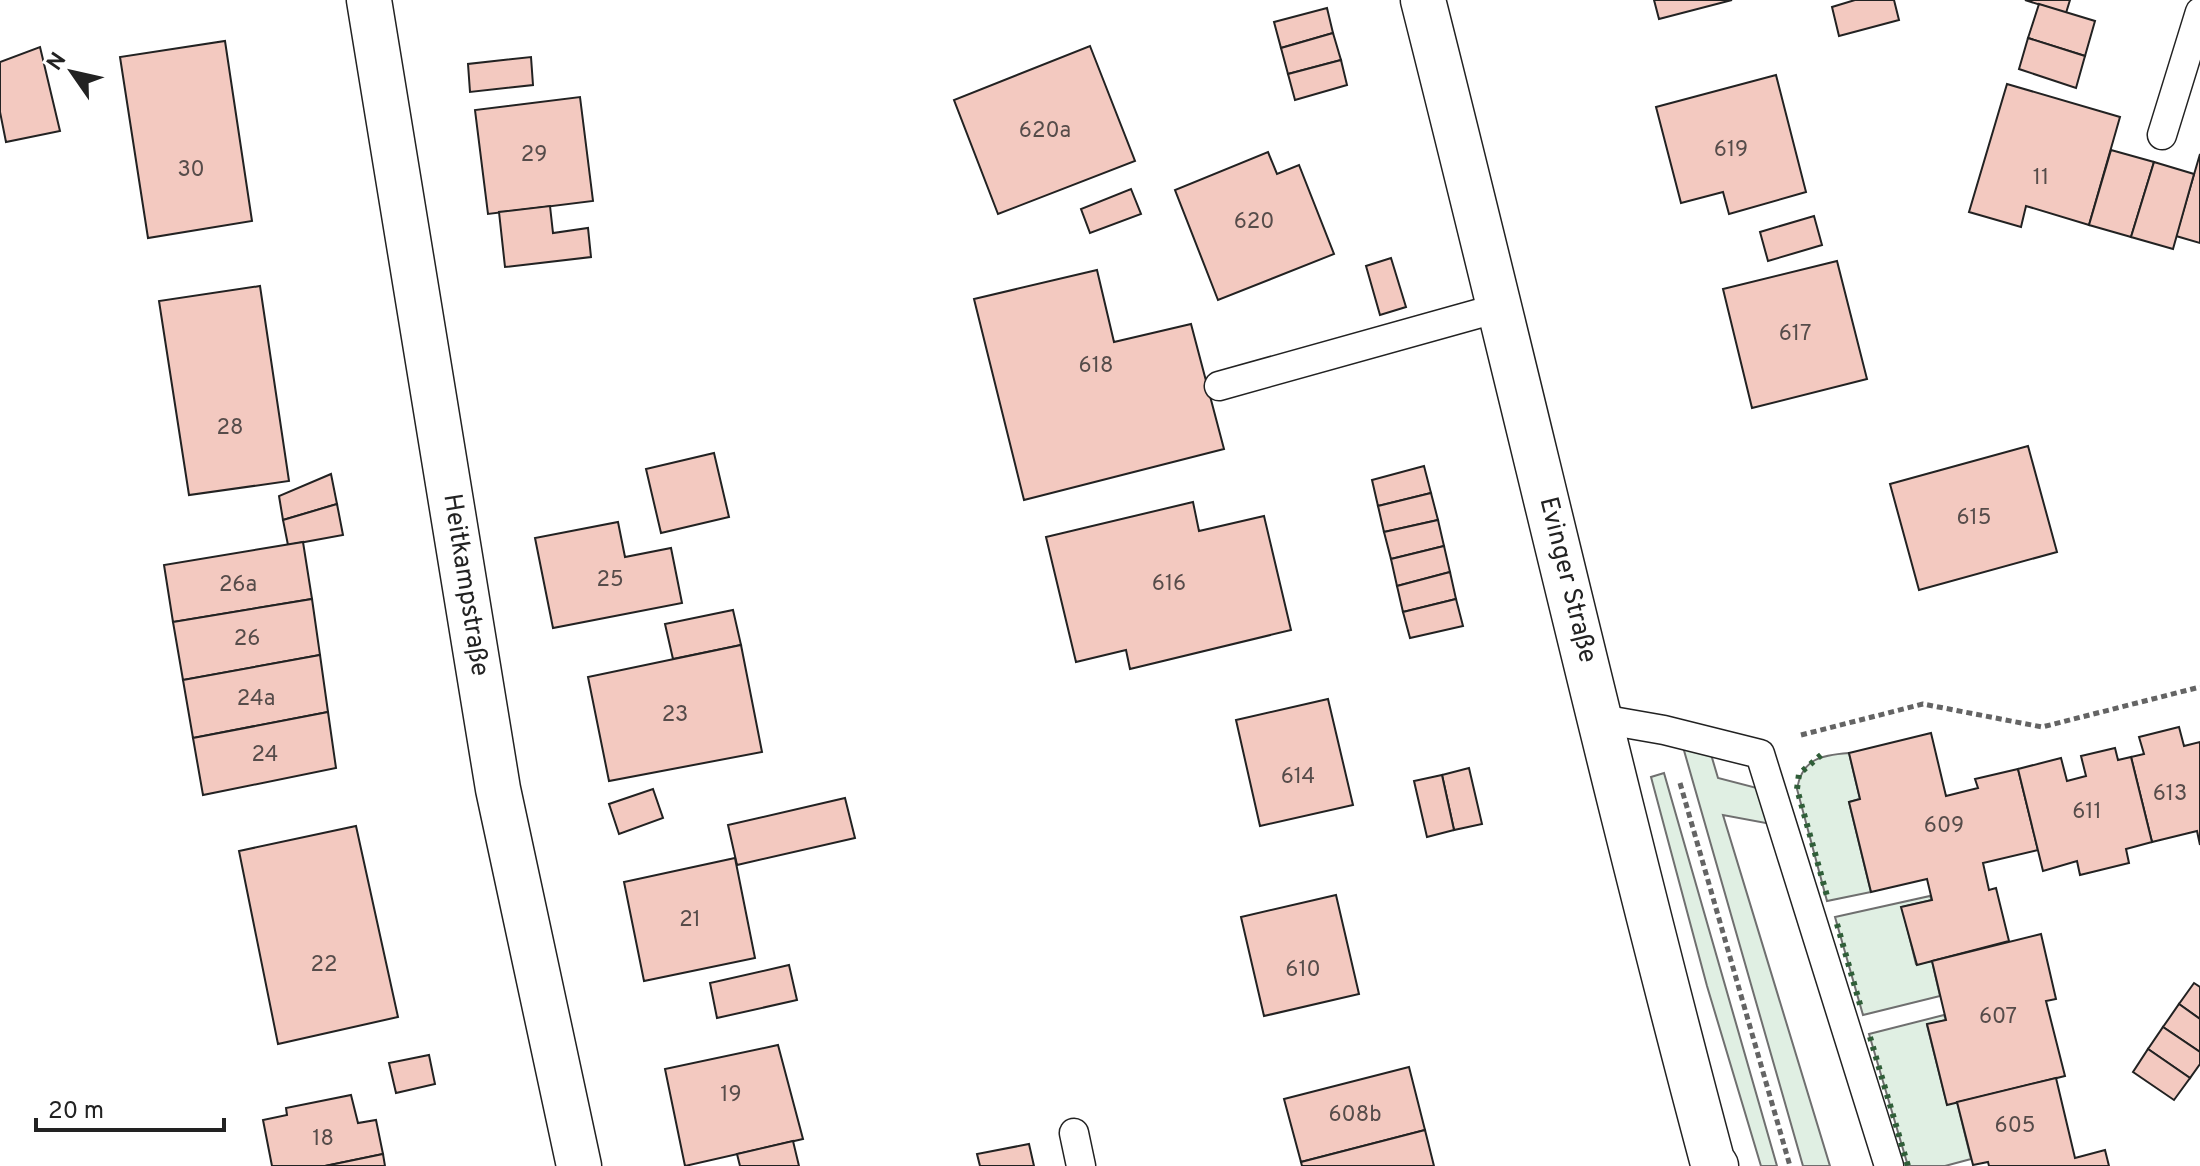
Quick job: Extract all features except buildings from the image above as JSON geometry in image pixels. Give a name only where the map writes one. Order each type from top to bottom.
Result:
[{"type":"main road","name":"Heitkampstraße","points":[[369,0],[498,789],[579,1166]]},
{"type":"main road","name":"Evinger Straße","points":[[1423,0],[1502,307],[1653,939],[1713,1164]]},
{"type":"lane","points":[[2162,135],[2200,12]]},
{"type":"lane","points":[[1219,386],[1502,307]]},
{"type":"lane","points":[[1601,719],[1664,730],[1760,754],[1889,1166]]},
{"type":"lane","points":[[1074,1133],[1081,1166]]},
{"type":"path","points":[[1760,754],[1806,733],[1923,704],[2042,727],[2200,687]]},
{"type":"path","points":[[1664,730],[1790,1166]]},
{"type":"green space","points":[[1683,747],[1710,751],[1718,778],[1757,788],[1771,824],[1723,815],[1830,1166],[1803,1166]]},
{"type":"green space","points":[[1849,753],[1860,799],[1849,802],[1871,892],[1827,901],[1797,789],[1803,771],[1814,760]]},
{"type":"green space","points":[[1664,773],[1777,1166],[1761,1166],[1707,986],[1651,777]]},
{"type":"green space","points":[[1930,896],[1932,900],[1902,907],[1916,964],[1932,961],[1940,996],[1863,1015],[1835,917]]},
{"type":"green space","points":[[1944,1015],[1946,1020],[1927,1025],[1947,1104],[1957,1102],[1971,1159],[1945,1166],[1908,1166],[1869,1034]]},
{"type":"hedge","points":[[1821,755],[1799,774],[1797,789],[1827,896]]},
{"type":"hedge","points":[[1837,924],[1861,1008]]},
{"type":"hedge","points":[[1870,1037],[1908,1166]]}]
